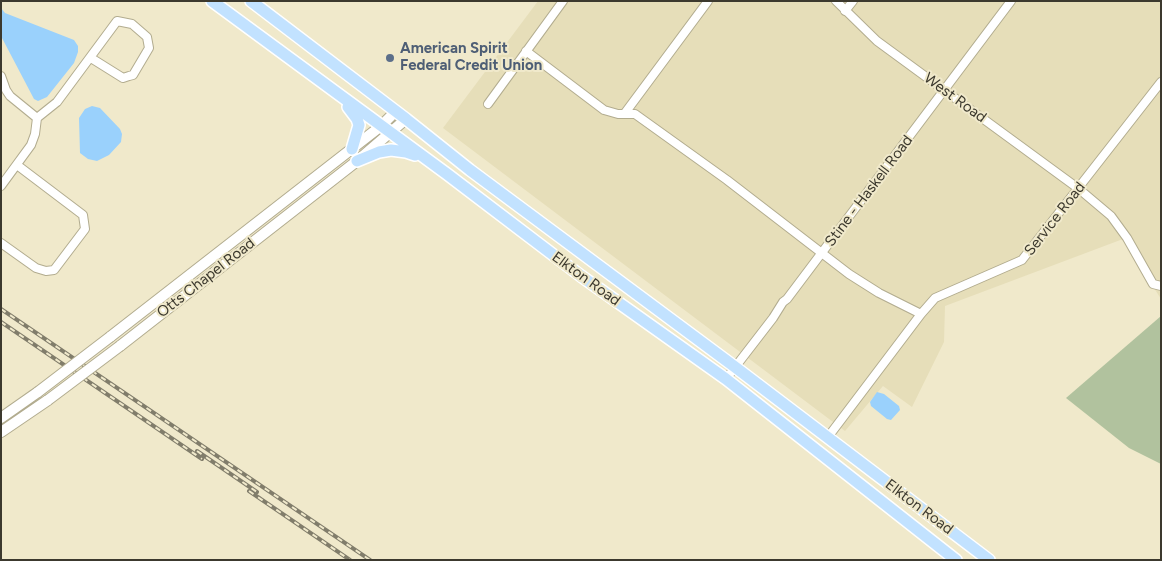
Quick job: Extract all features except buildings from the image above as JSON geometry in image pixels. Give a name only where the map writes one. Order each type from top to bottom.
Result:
[{"type":"main road","name":"Elkton Road","points":[[212,1],[581,276],[726,379],[956,560]]},
{"type":"main road","name":"Elkton Road","points":[[251,1],[396,111],[470,170],[735,367],[989,560]]},
{"type":"main road","points":[[340,96],[355,115],[358,122],[357,134],[352,149]]},
{"type":"main road","name":"Otts Chapel Road","points":[[1,432],[48,400],[120,346],[357,161],[386,130],[396,111]]},
{"type":"main road","name":"Otts Chapel Road","points":[[1,418],[110,337],[352,149],[406,119]]},
{"type":"main road","points":[[357,161],[379,152],[391,150],[406,152],[426,160]]},
{"type":"street","points":[[488,104],[563,1]]},
{"type":"street","points":[[624,113],[708,1]]},
{"type":"street","name":"West Road","points":[[836,1],[845,12],[877,41],[1079,189],[1111,216],[1127,238],[1153,284],[1161,286]]},
{"type":"street","points":[[845,12],[853,1]]},
{"type":"street","name":"Stine - Haskell Road","points":[[726,379],[774,318],[783,302],[822,253],[1011,1]]},
{"type":"street","points":[[1,186],[33,140],[36,118],[57,102],[117,21],[132,24],[147,37],[149,48],[133,74],[129,76],[123,78],[91,58]]},
{"type":"street","points":[[526,52],[604,110],[618,114],[635,114],[727,180],[849,274],[879,293],[921,314]]},
{"type":"street","points":[[1,76],[10,96],[36,118]]},
{"type":"street","name":"Service Road","points":[[828,438],[935,298],[1022,260],[1161,82]]},
{"type":"street","points":[[1,243],[36,268],[46,271],[54,270],[85,229],[84,215],[17,165]]},
{"type":"shaded area","points":[[538,1],[1161,1],[1161,299],[1123,239],[945,306],[944,342],[912,407],[883,386],[845,431],[443,128]]},
{"type":"green space","points":[[1161,316],[1161,464],[1129,448],[1066,398]]},
{"type":"water","points":[[1,8],[5,13],[74,40],[78,46],[74,63],[47,97],[38,101],[34,99],[2,38]]},
{"type":"water","points":[[92,106],[100,108],[120,129],[122,134],[121,142],[109,155],[97,161],[88,159],[80,153],[79,118],[85,109]]},
{"type":"water","points":[[877,392],[884,394],[899,406],[900,410],[891,420],[871,406],[870,402]]},
{"type":"railway","points":[[1,309],[370,560]]},
{"type":"railway","points":[[1,322],[202,459]]},
{"type":"railway","points":[[197,451],[257,492]]},
{"type":"railway","points":[[249,491],[350,560]]},
{"type":"place","name":"American Spirit Federal Credit Union","points":[[390,58]]}]
